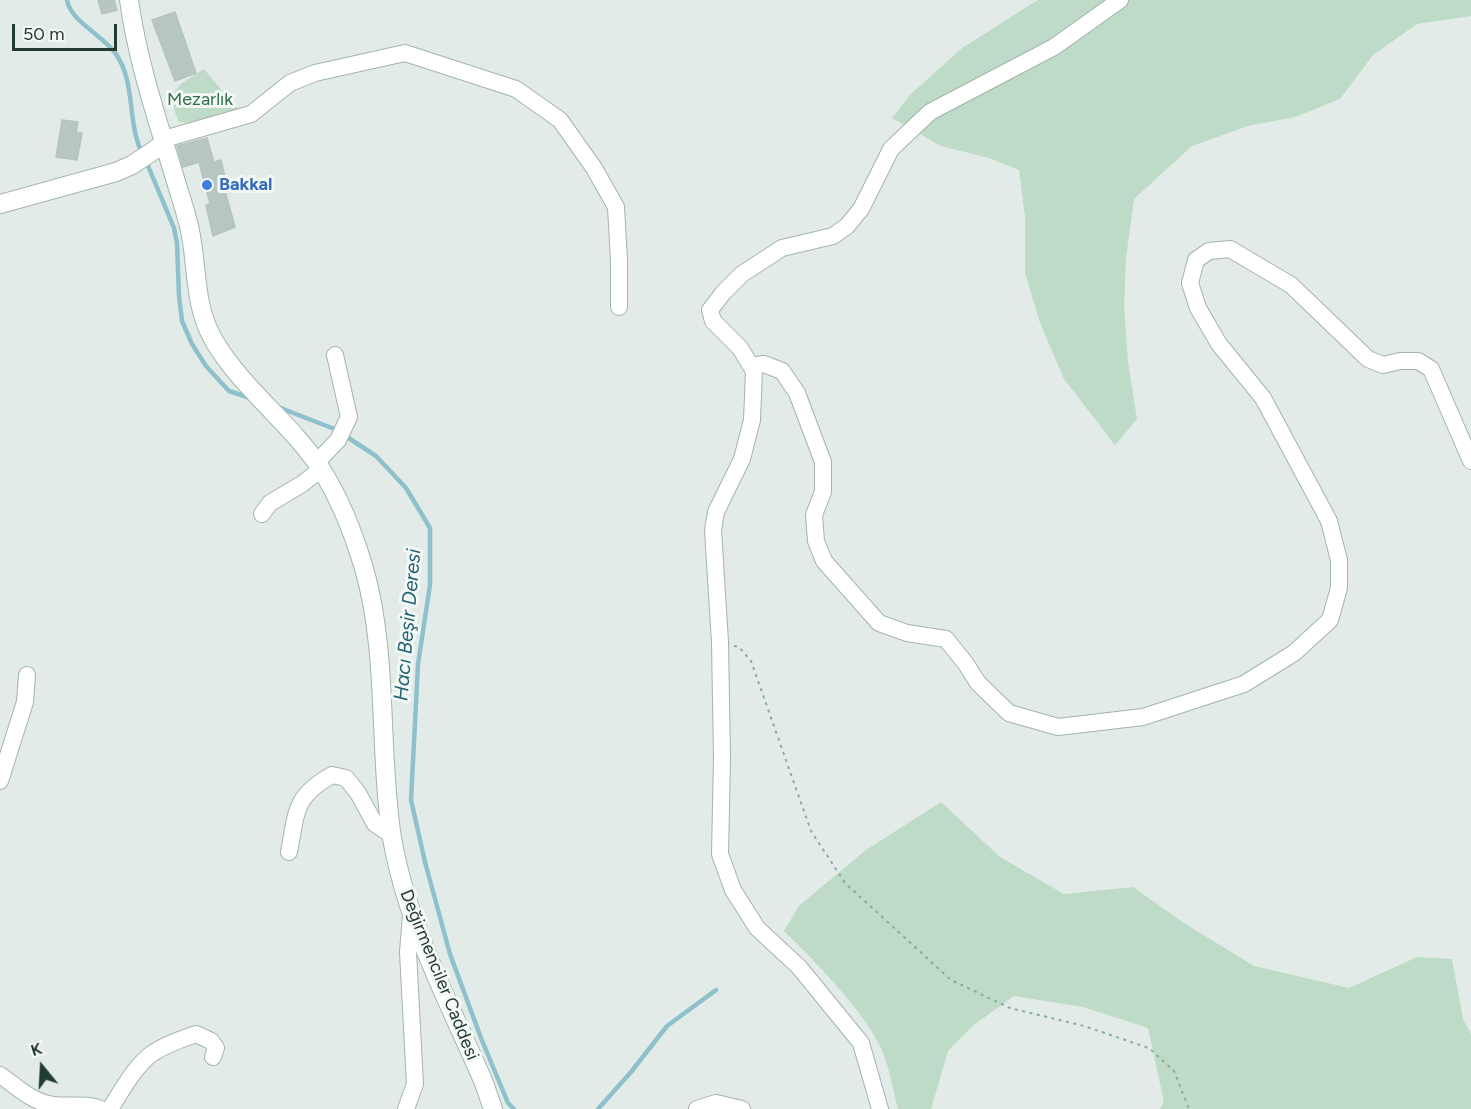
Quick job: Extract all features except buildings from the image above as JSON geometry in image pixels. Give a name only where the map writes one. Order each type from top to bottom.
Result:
[{"type":"main road","name":"Değirmenciler Caddesi","points":[[129,0],[161,144],[189,226],[200,308],[212,338],[238,374],[318,466],[346,513],[370,592],[375,619],[387,796],[399,874],[411,915],[484,1083],[493,1109]]},
{"type":"main road","points":[[0,204],[108,175],[132,165],[161,144]]},
{"type":"street","points":[[880,1109],[861,1043],[799,967],[757,928],[733,890],[720,854],[722,758],[720,642],[713,530],[716,512],[742,459],[752,420],[754,371],[740,348],[713,321],[710,310],[723,292],[742,274],[782,248],[833,236],[847,226],[861,209],[891,149],[930,112],[1054,47],[1120,0]]},
{"type":"street","points":[[161,144],[251,114],[290,83],[315,72],[405,53],[516,89],[560,120],[594,168],[616,207],[620,261],[619,307]]},
{"type":"street","points":[[751,366],[764,364],[782,371],[797,393],[823,462],[823,492],[814,515],[816,541],[824,561],[879,623],[908,633],[946,639],[978,683],[1009,713],[1058,727],[1143,717],[1244,684],[1294,653],[1330,620],[1339,588],[1339,560],[1329,521],[1263,398],[1219,344],[1198,308],[1190,283],[1196,260],[1209,251],[1230,249],[1291,285],[1368,359],[1383,365],[1400,361],[1418,362],[1431,369],[1471,462]]},
{"type":"street","points":[[262,514],[270,503],[302,484],[338,440],[349,417],[335,355]]},
{"type":"street","points":[[0,781],[25,702],[27,675]]},
{"type":"street","points":[[289,852],[298,805],[314,785],[332,775],[346,778],[358,793],[375,824],[392,836]]},
{"type":"street","points":[[406,1109],[415,1084],[408,952],[411,915]]},
{"type":"street","points":[[110,1109],[150,1054],[165,1046],[196,1034],[211,1041],[216,1048],[213,1057]]},
{"type":"street","points":[[0,1075],[35,1100],[52,1105],[92,1106],[101,1109]]},
{"type":"street","points":[[697,1109],[716,1103],[742,1109]]},
{"type":"path","points":[[720,642],[739,647],[751,661],[811,831],[845,883],[951,980],[1010,1008],[1084,1026],[1149,1048],[1174,1071],[1189,1109]]},
{"type":"green space","points":[[1038,0],[1471,0],[1471,16],[1417,24],[1373,55],[1340,99],[1295,117],[1248,126],[1192,146],[1134,199],[1126,258],[1124,305],[1128,361],[1137,419],[1115,445],[1064,379],[1040,323],[1025,273],[1025,216],[1019,170],[989,158],[941,146],[892,118],[910,95],[962,48]]},
{"type":"green space","name":"Mezarlık","points":[[204,69],[241,113],[207,124],[179,122],[173,102],[176,89]]},
{"type":"green space","points":[[941,802],[1000,857],[1064,894],[1133,887],[1184,923],[1254,966],[1349,988],[1417,957],[1452,959],[1463,1019],[1471,1034],[1471,1109],[1160,1109],[1164,1102],[1148,1028],[1083,1007],[1014,996],[975,1024],[948,1051],[931,1109],[898,1109],[886,1061],[871,1030],[836,985],[784,931],[799,906],[866,850]]},
{"type":"waterway","name":"Hacı Beşir Deresi","points":[[67,0],[74,15],[111,47],[122,65],[129,90],[134,129],[142,153]]},
{"type":"waterway","name":"Hacı Beşir Deresi","points":[[146,161],[174,228],[182,321],[192,344],[206,366],[229,391],[250,398]]},
{"type":"waterway","name":"Hacı Beşir Deresi","points":[[278,407],[337,430]]},
{"type":"waterway","name":"Hacı Beşir Deresi","points":[[344,435],[376,456],[406,488],[430,528],[430,585],[418,664],[411,800],[450,954],[481,1038],[508,1103],[514,1109]]},
{"type":"waterway","name":"Hacı Beşir Deresi","points":[[598,1109],[667,1026],[716,990]]},
{"type":"place","name":"Bakkal","points":[[207,185]]}]
